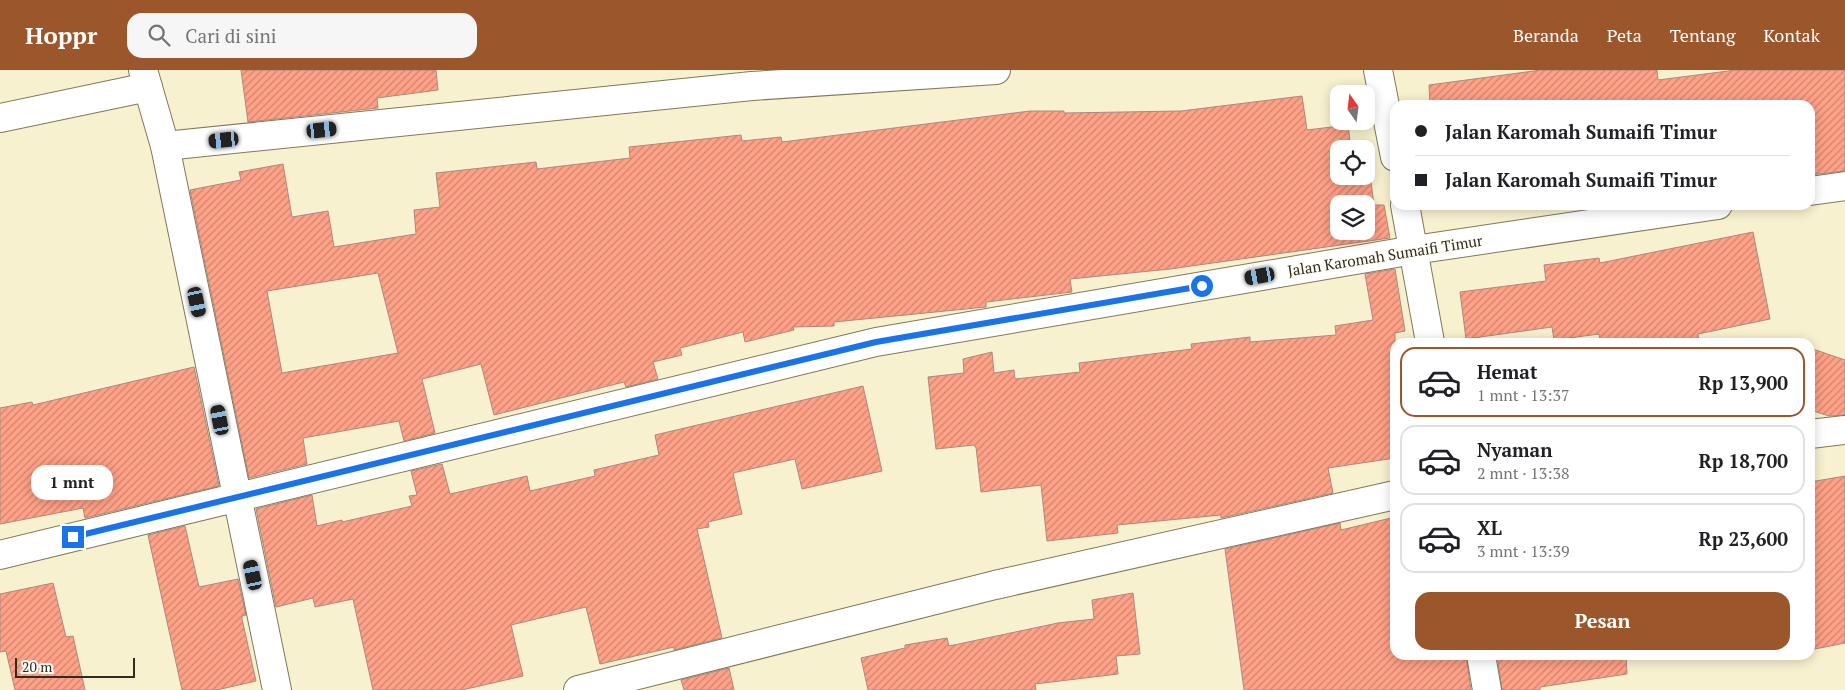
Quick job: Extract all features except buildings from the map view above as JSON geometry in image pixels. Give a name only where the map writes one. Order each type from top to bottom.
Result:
[{"type":"street","points":[[165,146],[752,86],[996,70]]},
{"type":"street","points":[[1378,70],[1390,131]]},
{"type":"street","points":[[0,118],[146,79],[165,146],[277,690]]},
{"type":"street","points":[[1815,190],[1845,186]]},
{"type":"street","points":[[1406,210],[1429,338]]},
{"type":"street","name":"Jalan Karomah Sumaifi Timur","points":[[0,555],[876,342],[1414,250],[1684,210]]},
{"type":"street","points":[[1815,433],[1845,430]]},
{"type":"street","points":[[578,690],[995,585],[1390,496]]},
{"type":"street","points":[[1482,660],[1487,690]]},
{"type":"route","points":[[73,537],[876,342],[1202,286]]}]
